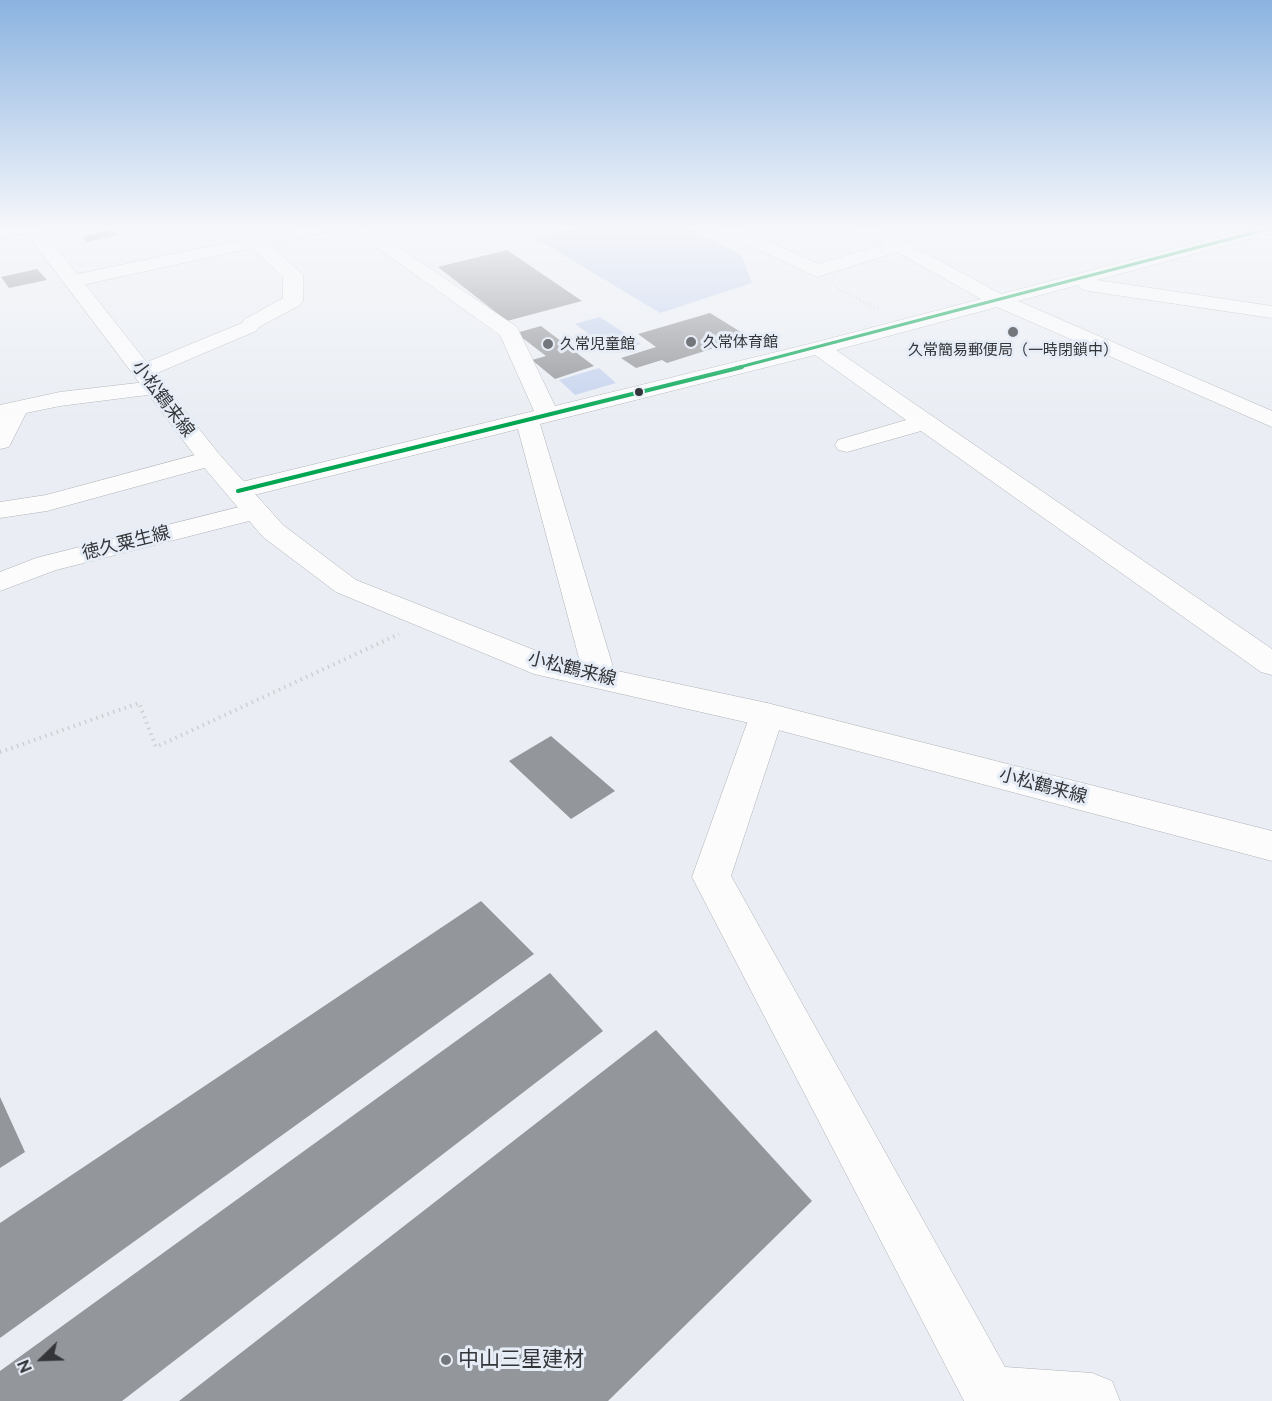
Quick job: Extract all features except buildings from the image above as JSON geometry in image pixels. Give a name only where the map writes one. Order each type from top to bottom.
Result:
[{"type":"street","name":"小松鶴来線","points":[[81,291],[210,459],[273,531],[346,585],[545,666],[767,715],[1272,846]]},
{"type":"street","points":[[0,442],[8,411],[149,380],[293,301],[293,291]]},
{"type":"street","points":[[450,291],[509,332],[537,417],[600,677]]},
{"type":"street","points":[[983,291],[1000,301],[1272,420]]},
{"type":"street","name":"徳久粟生線","points":[[0,582],[46,564],[246,501],[537,417],[1038,291]]},
{"type":"street","points":[[1129,291],[1272,312]]},
{"type":"street","points":[[819,348],[1272,664]]},
{"type":"street","points":[[847,445],[926,422]]},
{"type":"street","points":[[0,510],[47,503],[210,459]]},
{"type":"street","points":[[767,715],[711,877],[986,1397],[1092,1401]]},
{"type":"path","points":[[843,291],[907,325]]},
{"type":"path","points":[[0,752],[139,704],[156,747],[430,619]]},
{"type":"shaded area","points":[[624,291],[726,291],[660,313]]},
{"type":"shaded area","points":[[600,317],[641,344],[615,352],[575,324]]},
{"type":"shaded area","points":[[599,368],[616,383],[575,395],[559,380]]},
{"type":"transit line","points":[[238,491],[819,348],[1033,291]]},
{"type":"place","name":"久常簡易郵便局（一時閉鎖中）","points":[[1013,332]]},
{"type":"place","name":"久常体育館","points":[[691,342]]},
{"type":"place","name":"久常児童館","points":[[548,344]]},
{"type":"place","name":"中山三星建材","points":[[446,1360]]}]
